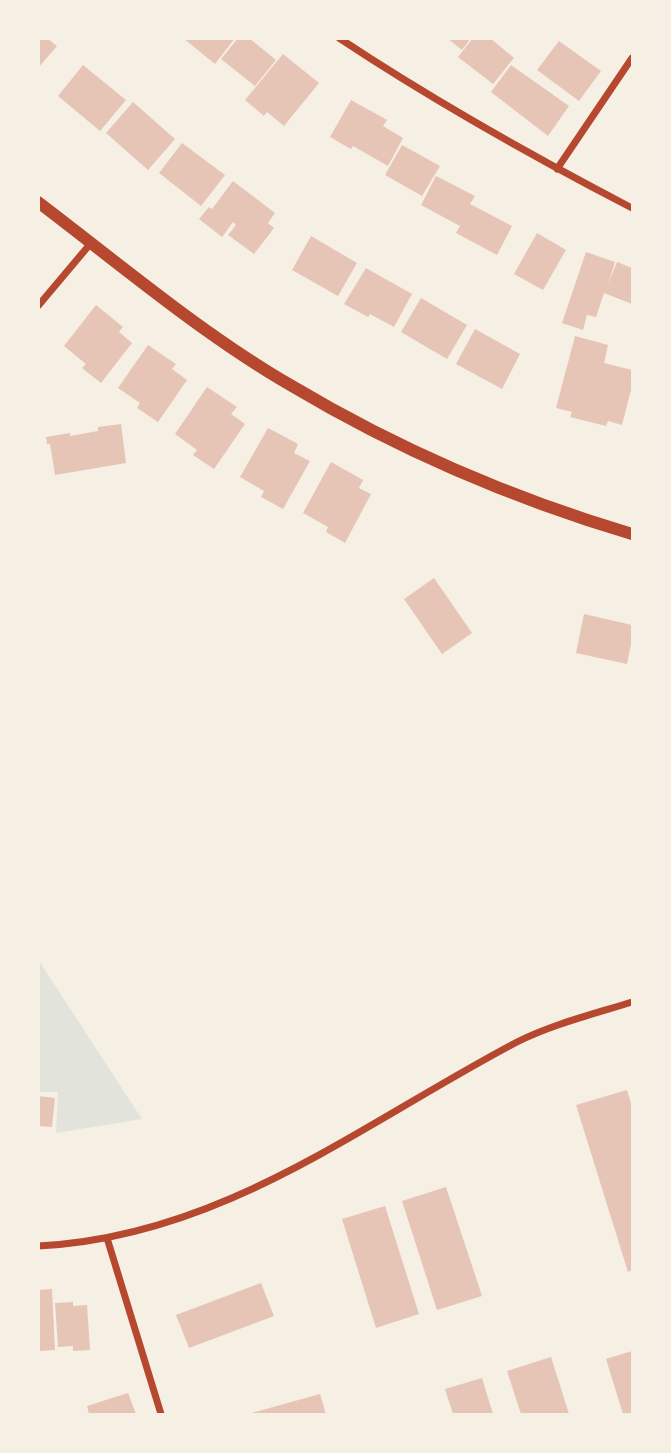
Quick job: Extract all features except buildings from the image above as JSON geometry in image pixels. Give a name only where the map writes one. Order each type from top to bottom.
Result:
[{"type":"street","points":[[340,38],[439,101],[556,169],[632,208]]},
{"type":"street","points":[[556,169],[632,58]]},
{"type":"street","points":[[38,202],[222,341],[291,386],[377,433],[467,477],[574,517],[632,534]]},
{"type":"street","points":[[38,306],[91,242]]},
{"type":"street","points":[[38,1246],[107,1238],[168,1224],[263,1185],[360,1134],[520,1041],[632,1002]]},
{"type":"street","points":[[107,1238],[161,1415]]},
{"type":"shaded area","points":[[38,961],[142,1119],[56,1133],[58,1092],[39,1092]]}]
